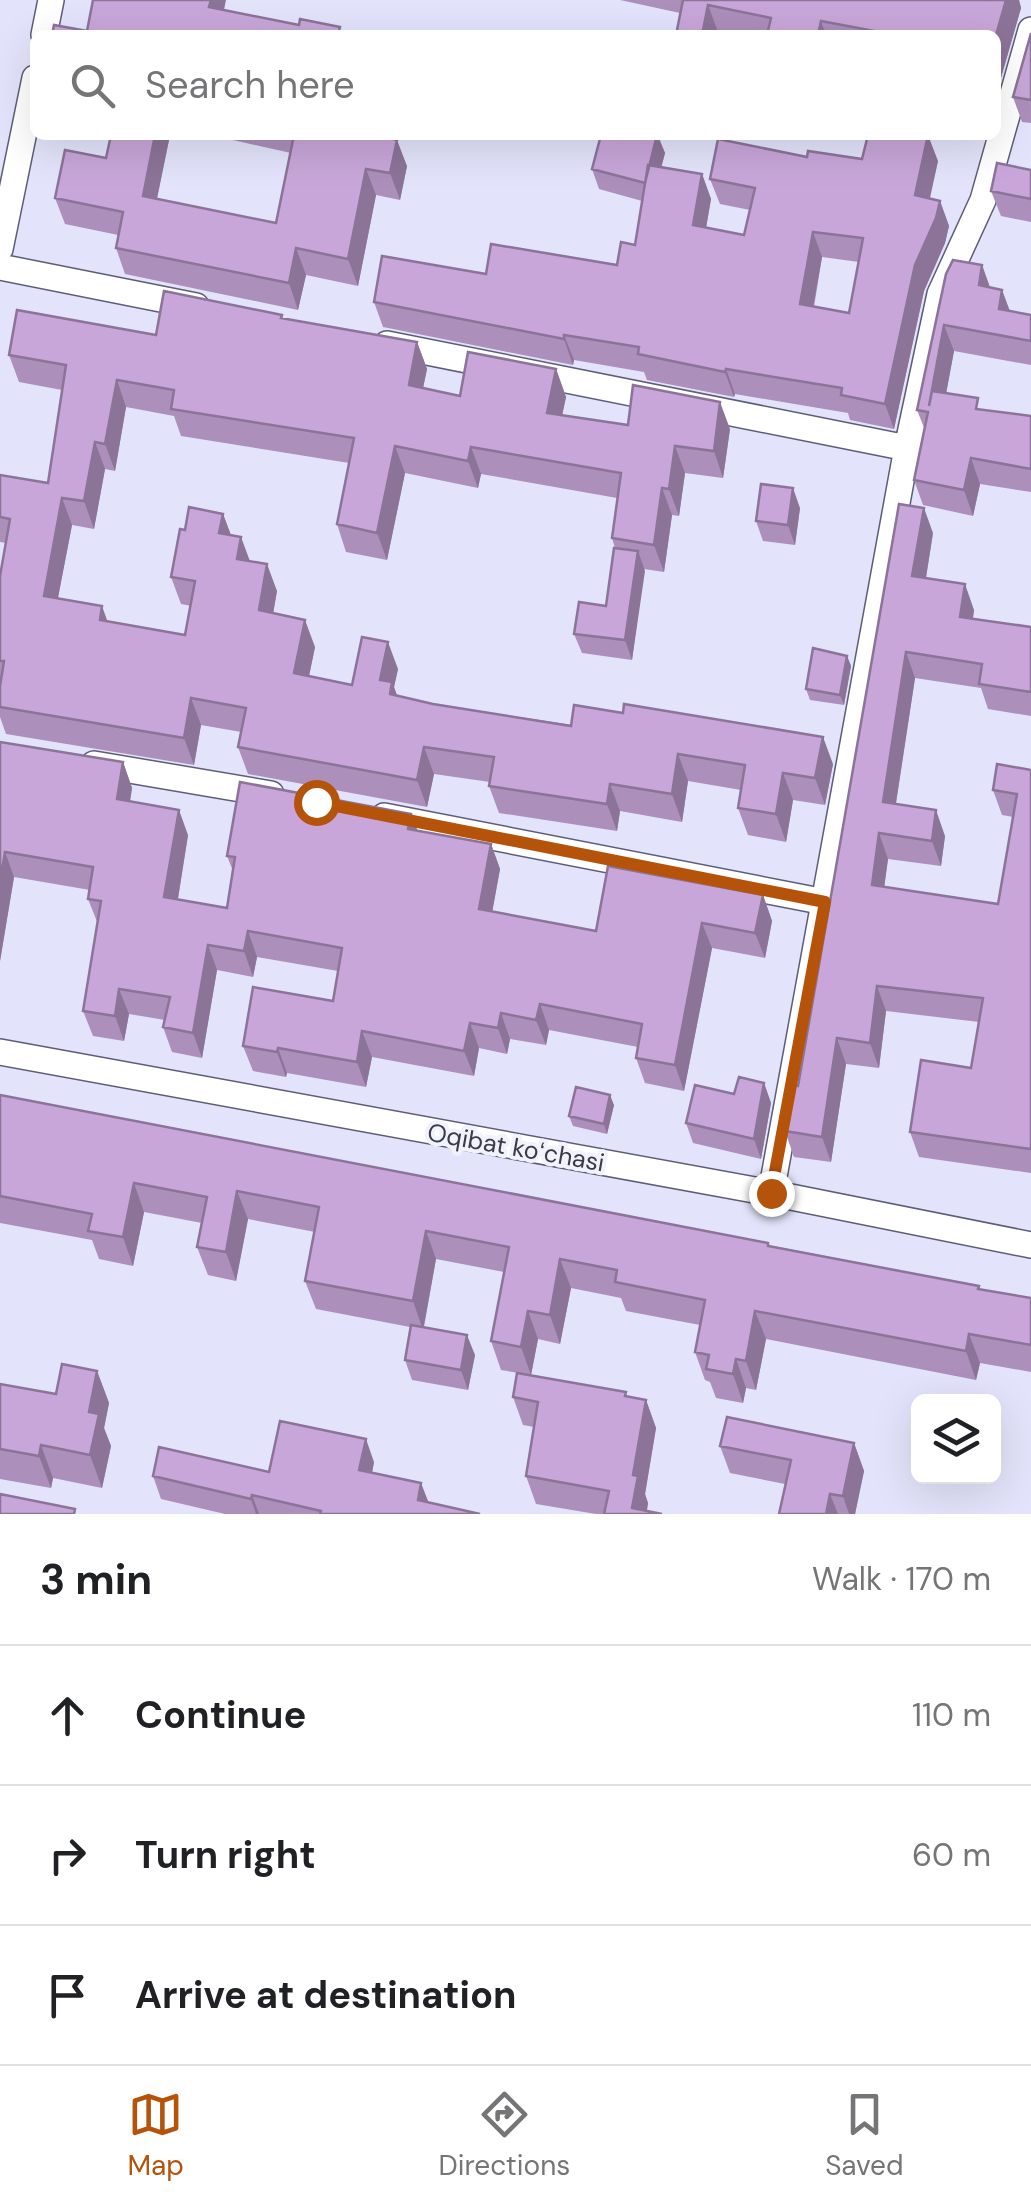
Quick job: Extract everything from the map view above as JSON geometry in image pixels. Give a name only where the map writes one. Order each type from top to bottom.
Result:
[{"type":"street","points":[[45,30],[51,0]]},
{"type":"street","points":[[1001,139],[1031,30]]},
{"type":"street","points":[[0,248],[30,102]]},
{"type":"street","points":[[771,1193],[940,294],[984,200],[1001,140]]},
{"type":"street","points":[[0,267],[212,310]]},
{"type":"street","points":[[367,340],[908,448]]},
{"type":"street","points":[[74,761],[297,799]]},
{"type":"street","points":[[355,810],[825,902]]},
{"type":"street","name":"Oqibat koʻchasi","points":[[0,1052],[1031,1244]]},
{"type":"building","points":[[93,0],[211,0],[209,7],[299,25],[300,19],[340,27],[339,30],[87,30]]},
{"type":"building","points":[[683,0],[1006,0],[997,30],[869,30],[821,21],[819,30],[768,30],[771,18],[708,5],[703,30],[677,30]]},
{"type":"building","points":[[54,25],[82,30],[53,30]]},
{"type":"building","points":[[1031,33],[1031,100],[1013,97]]},
{"type":"building","points":[[110,140],[154,140],[143,196],[276,223],[293,140],[397,140],[390,173],[366,169],[348,259],[296,248],[289,283],[116,248],[123,212],[55,198],[65,150],[106,158]]},
{"type":"building","points":[[600,140],[656,140],[645,183],[592,169]]},
{"type":"building","points":[[718,140],[807,157],[808,151],[862,159],[867,140],[927,140],[915,195],[940,201],[915,265],[885,404],[841,395],[842,388],[726,369],[725,372],[638,354],[639,347],[564,335],[564,339],[374,302],[382,256],[486,274],[491,244],[617,265],[621,242],[635,245],[648,165],[702,174],[693,225],[744,235],[755,188],[710,179]],"holes":[[[813,232],[863,238],[849,313],[800,304]]]},
{"type":"building","points":[[997,163],[1031,170],[1031,199],[991,191]]},
{"type":"building","points":[[953,260],[982,265],[979,285],[1002,290],[999,309],[1031,315],[1031,341],[944,325],[929,406],[932,391],[978,398],[976,409],[1031,416],[1031,469],[971,458],[964,490],[914,480],[928,412],[917,410],[946,274]]},
{"type":"building","points":[[164,291],[282,315],[281,318],[417,342],[409,385],[460,396],[468,352],[556,369],[547,413],[628,425],[633,385],[720,402],[714,451],[675,446],[669,489],[662,488],[654,545],[612,538],[621,473],[471,447],[468,461],[395,446],[377,533],[337,524],[354,438],[171,409],[174,390],[117,380],[105,444],[95,442],[84,501],[62,498],[44,596],[102,606],[100,620],[185,635],[195,581],[171,577],[180,529],[185,530],[189,507],[223,514],[219,533],[241,537],[237,559],[267,564],[259,610],[305,620],[294,673],[352,685],[362,637],[388,642],[380,680],[392,682],[390,694],[571,726],[574,705],[623,713],[624,704],[823,737],[815,778],[783,773],[776,814],[738,808],[745,765],[678,754],[672,794],[610,784],[607,804],[489,786],[494,757],[424,747],[417,780],[238,747],[246,708],[191,698],[184,738],[0,707],[4,661],[0,661],[0,576],[10,519],[0,517],[0,475],[48,483],[66,365],[9,355],[17,310],[156,335]]},
{"type":"building","points":[[761,484],[793,488],[788,525],[756,521]]},
{"type":"building","points":[[899,504],[924,508],[912,576],[965,584],[960,617],[1031,627],[1031,692],[979,684],[982,664],[906,652],[883,802],[936,810],[932,841],[879,833],[872,885],[998,904],[1017,794],[993,790],[997,764],[1031,770],[1031,1149],[910,1132],[921,1060],[971,1068],[983,998],[877,986],[870,1043],[837,1038],[822,1137],[785,1131],[793,1085],[798,1086]]},
{"type":"building","points":[[614,548],[638,551],[625,640],[574,634],[579,602],[606,606]]},
{"type":"building","points":[[813,648],[847,656],[840,695],[806,689]]},
{"type":"building","points":[[0,742],[123,762],[117,799],[179,810],[164,897],[227,908],[235,857],[227,856],[240,782],[411,814],[408,829],[491,844],[479,909],[596,931],[608,866],[763,895],[755,933],[702,923],[675,1065],[636,1058],[642,1024],[540,1004],[536,1020],[501,1013],[498,1028],[470,1023],[464,1051],[362,1031],[357,1062],[243,1046],[253,987],[333,1001],[342,948],[248,931],[244,951],[208,945],[193,1033],[163,1027],[170,997],[119,989],[115,1016],[83,1011],[101,901],[88,899],[93,867],[5,852],[0,881]]},
{"type":"building","points":[[739,1077],[764,1083],[754,1139],[686,1123],[695,1085],[734,1094]]},
{"type":"building","points":[[576,1087],[610,1095],[604,1124],[569,1116]]},
{"type":"building","points":[[0,1095],[768,1243],[1031,1298],[1031,1345],[969,1334],[966,1351],[755,1311],[746,1361],[736,1359],[733,1374],[706,1369],[709,1355],[695,1352],[705,1300],[615,1282],[617,1270],[560,1259],[550,1315],[528,1311],[521,1347],[491,1341],[509,1247],[426,1231],[413,1301],[305,1281],[319,1207],[237,1191],[226,1252],[197,1247],[207,1197],[134,1183],[123,1237],[88,1231],[92,1214],[0,1196]]},
{"type":"building","points":[[411,1325],[467,1335],[461,1370],[405,1360]]},
{"type":"building","points":[[62,1364],[97,1371],[89,1412],[99,1414],[90,1455],[41,1445],[39,1456],[0,1449],[0,1384],[56,1394]]},
{"type":"building","points":[[517,1373],[626,1392],[625,1396],[646,1400],[633,1475],[638,1476],[632,1508],[662,1514],[604,1514],[609,1491],[526,1476],[538,1402],[513,1397]]},
{"type":"building","points":[[727,1417],[854,1443],[843,1496],[830,1494],[826,1514],[779,1514],[791,1460],[720,1446]]},
{"type":"building","points":[[280,1421],[366,1439],[359,1470],[421,1483],[418,1500],[480,1514],[320,1514],[321,1511],[252,1495],[251,1499],[153,1476],[159,1447],[269,1472]]},
{"type":"building","points":[[0,1494],[75,1509],[74,1514],[0,1514]]},
{"type":"route","points":[[316,802],[825,902],[771,1193]]}]
